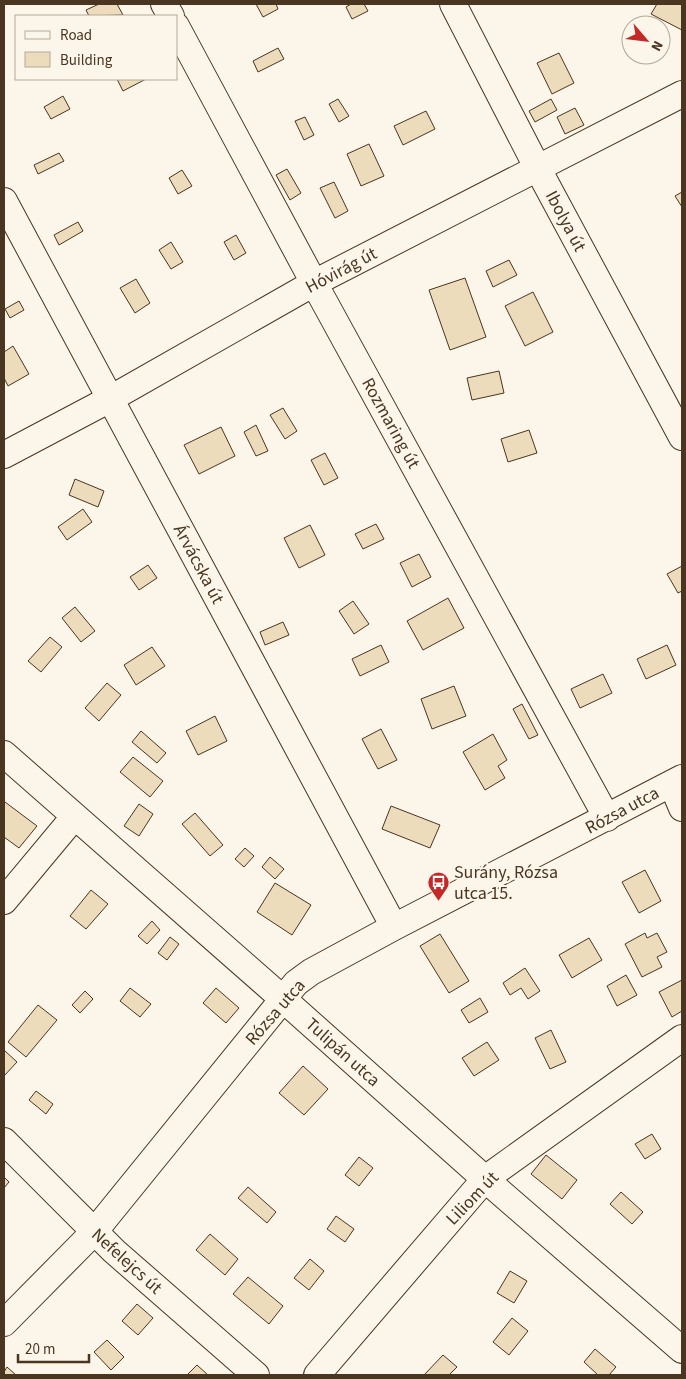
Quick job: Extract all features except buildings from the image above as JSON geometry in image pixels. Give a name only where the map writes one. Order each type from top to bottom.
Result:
[{"type":"street","points":[[164,4],[170,15]]},
{"type":"street","name":"Ibolya út","points":[[453,4],[538,169],[682,437]]},
{"type":"street","name":"Rozmaring út","points":[[178,30],[314,283],[607,818]]},
{"type":"street","name":"Hóvirág út","points":[[4,455],[110,399],[314,283],[682,94]]},
{"type":"street","name":"Árvácska út","points":[[4,201],[394,927]]},
{"type":"street","name":"Tulipán utca","points":[[4,754],[485,1179],[682,1350]]},
{"type":"street","points":[[677,781],[682,808]]},
{"type":"street","name":"Rózsa utca","points":[[4,1323],[94,1232],[296,983],[311,972],[394,927],[677,781]]},
{"type":"street","points":[[4,901],[74,817]]},
{"type":"street","name":"Liliom út","points":[[317,1375],[485,1179],[682,1038]]},
{"type":"street","name":"Nefelejcs út","points":[[4,1141],[114,1252],[256,1375]]},
{"type":"place","name":"Surány, Rózsa utca 15.","points":[[438,901]]}]
